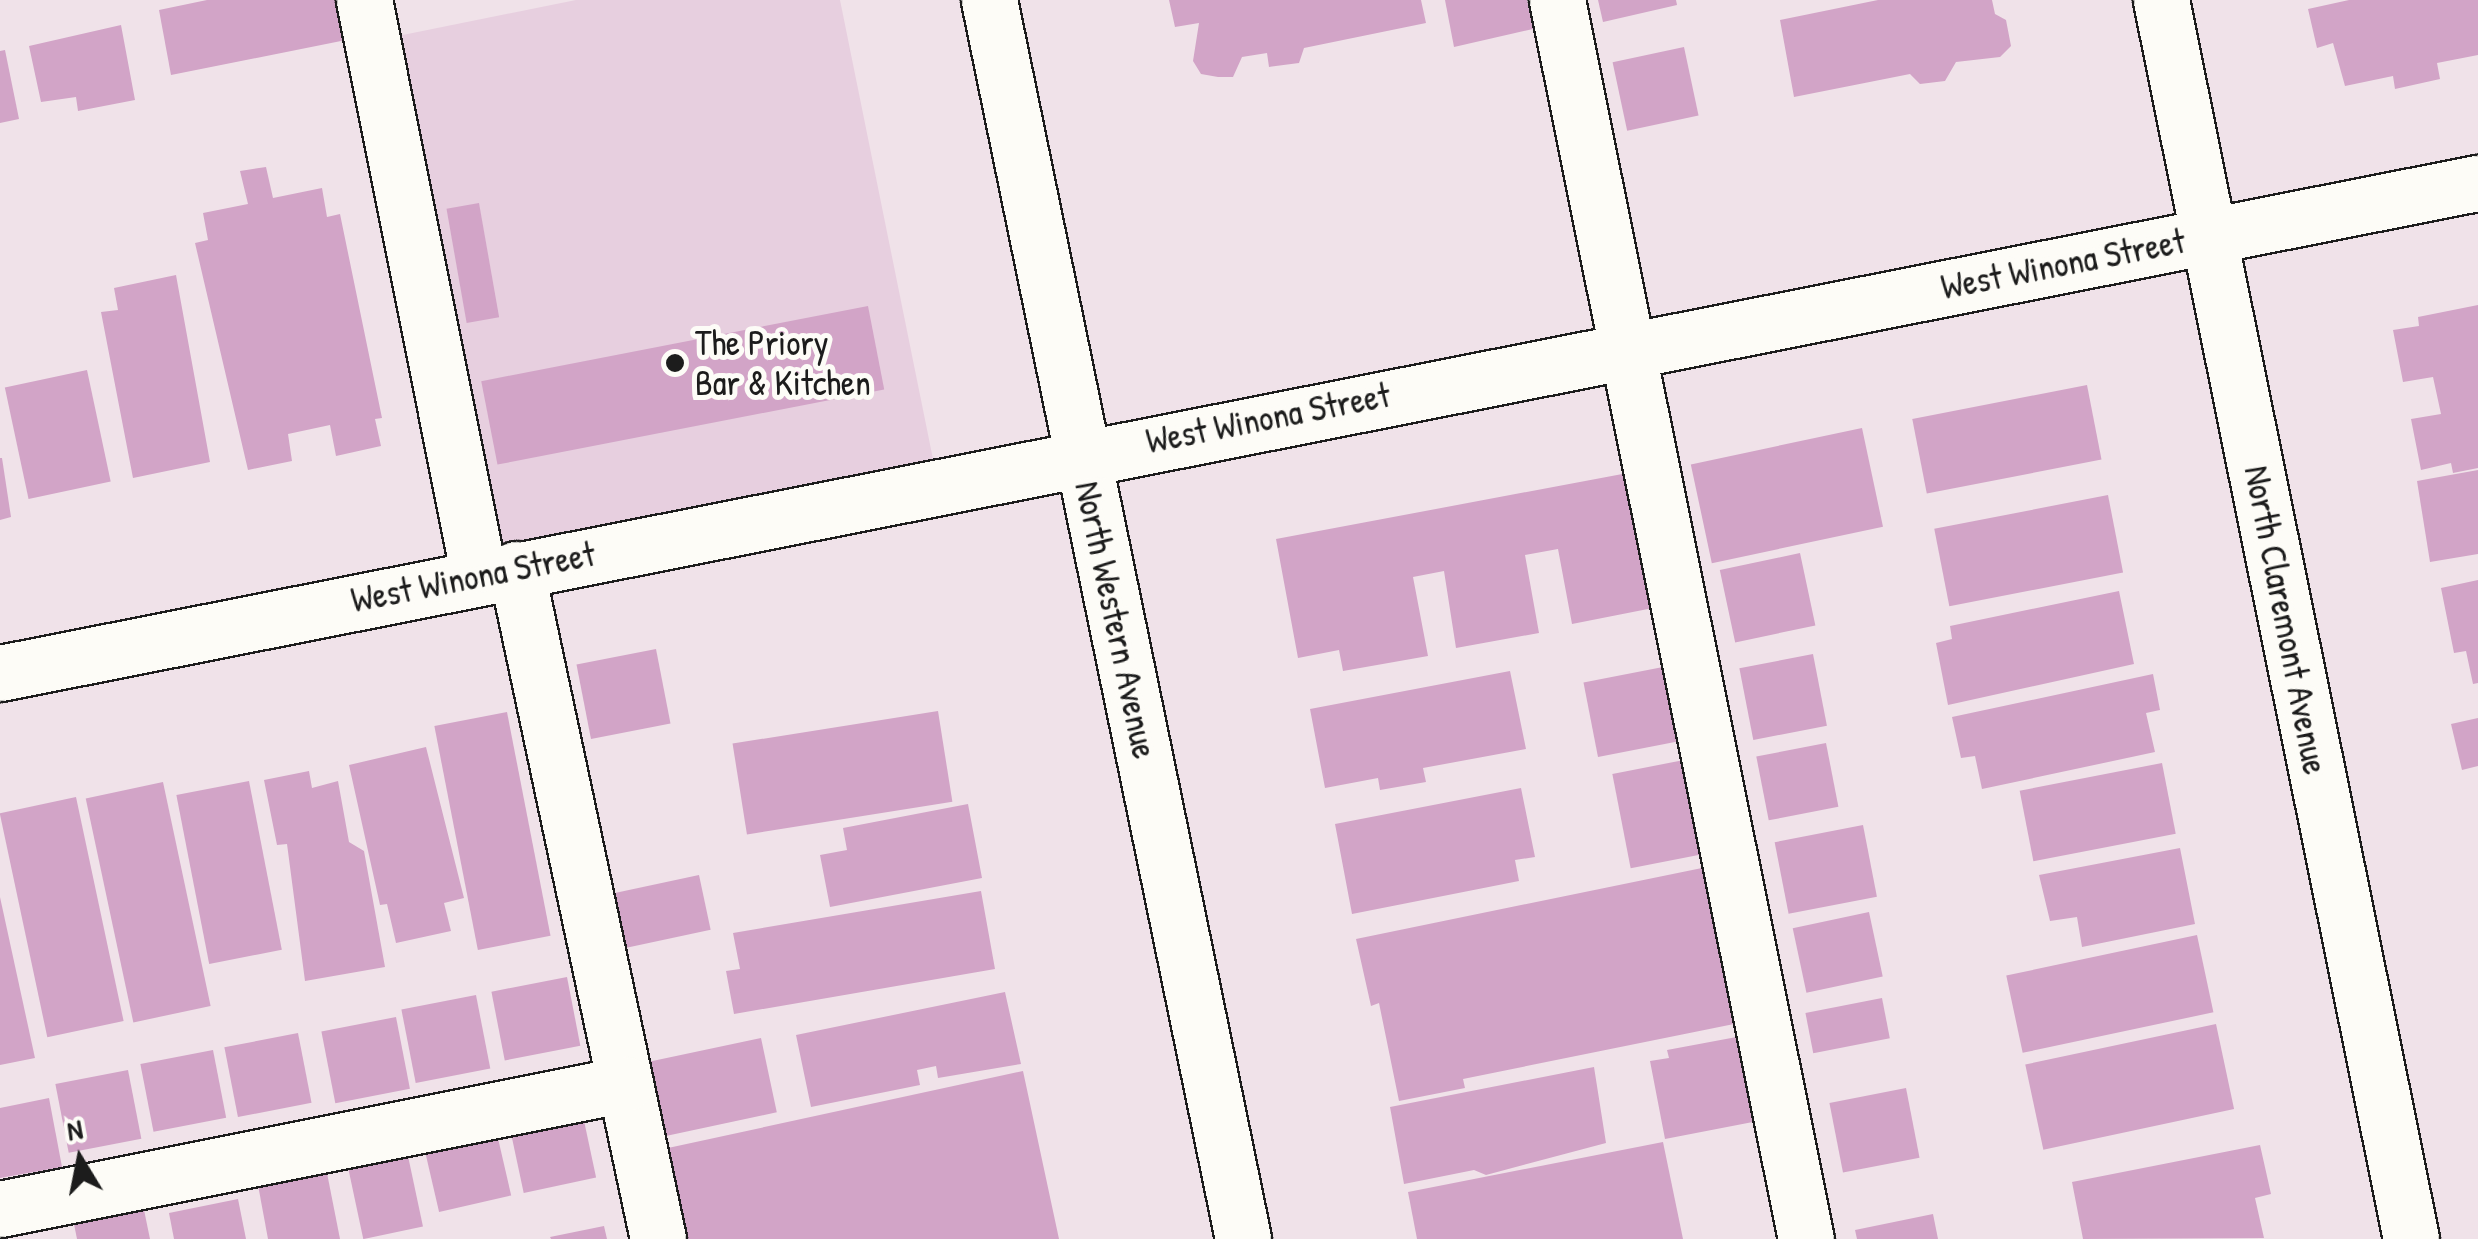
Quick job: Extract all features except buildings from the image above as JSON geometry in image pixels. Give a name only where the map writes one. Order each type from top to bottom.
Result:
[{"type":"street","points":[[364,0],[498,572],[625,1084],[658,1239]]},
{"type":"street","name":"North Western Avenue","points":[[989,0],[1244,1239]]},
{"type":"street","points":[[1557,0],[1806,1239]]},
{"type":"street","name":"North Claremont Avenue","points":[[2161,0],[2412,1239]]},
{"type":"street","name":"West Winona Street","points":[[0,673],[1082,454],[2478,184]]},
{"type":"street","points":[[0,1209],[625,1084]]},
{"type":"shaded area","points":[[576,0],[840,0],[935,469],[503,553],[471,490],[378,40]]},
{"type":"place","name":"The Priory Bar & Kitchen","points":[[675,363]]}]
